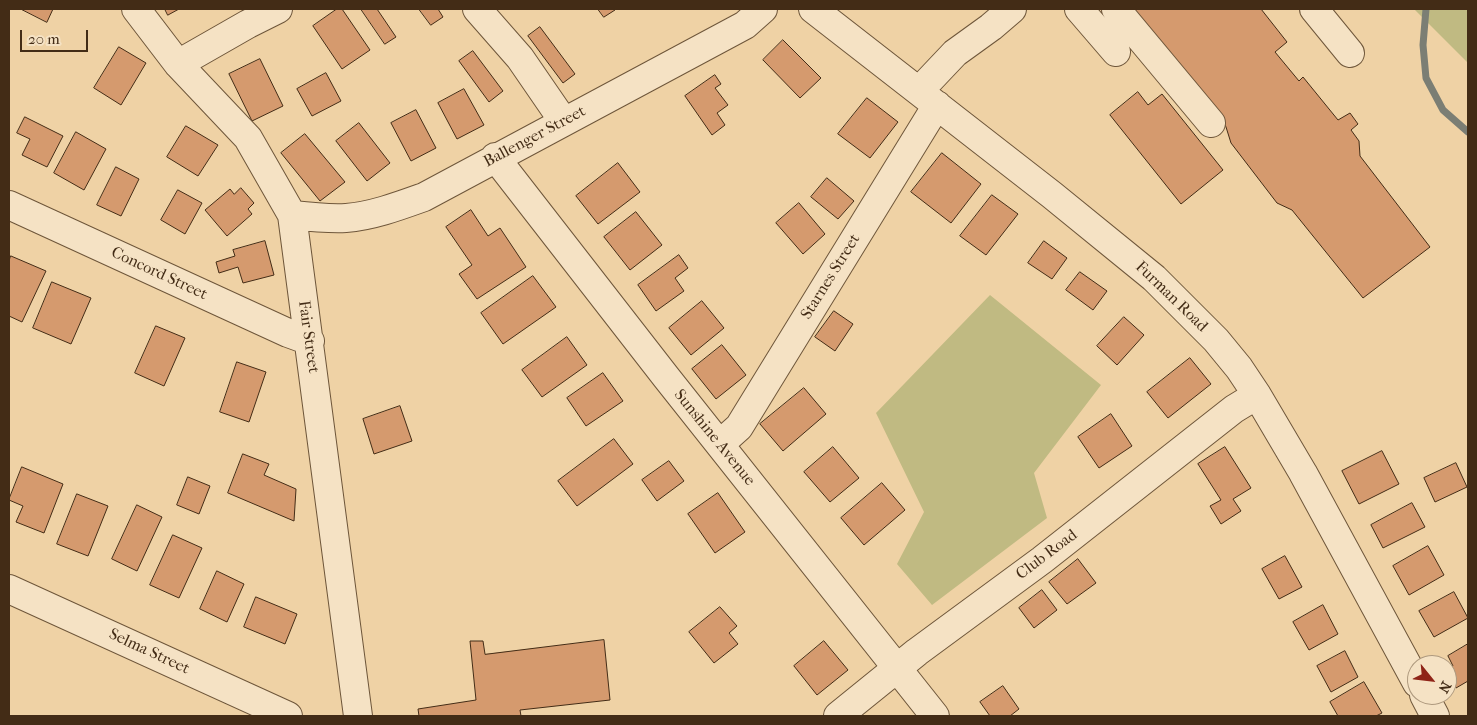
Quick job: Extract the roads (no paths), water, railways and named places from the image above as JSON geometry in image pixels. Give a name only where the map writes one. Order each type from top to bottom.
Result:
[{"type":"street","name":"Fair Street","points":[[136,9],[178,64],[248,138],[292,215],[358,716]]},
{"type":"street","points":[[178,64],[278,9]]},
{"type":"street","points":[[477,9],[520,58],[564,122]]},
{"type":"street","name":"Ballenger Street","points":[[292,215],[328,219],[360,217],[399,207],[424,197],[745,24],[763,9]]},
{"type":"street","name":"Furman Road","points":[[813,9],[1052,195],[1154,278],[1216,340],[1239,368],[1257,395],[1303,473],[1407,665]]},
{"type":"street","name":"Starnes Street","points":[[720,444],[739,427],[955,53],[1012,9]]},
{"type":"street","points":[[1079,9],[1116,52]]},
{"type":"street","points":[[1116,9],[1211,123]]},
{"type":"street","points":[[1314,9],[1350,53]]},
{"type":"street","name":"Sunshine Avenue","points":[[495,158],[935,716]]},
{"type":"street","name":"Concord Street","points":[[9,205],[288,333],[310,341]]},
{"type":"street","name":"Club Road","points":[[838,716],[917,652],[1042,560],[1234,409],[1257,395]]},
{"type":"street","name":"Selma Street","points":[[9,589],[288,716]]},
{"type":"waterway","points":[[1426,9],[1423,45],[1426,78],[1443,110],[1468,132]]}]
